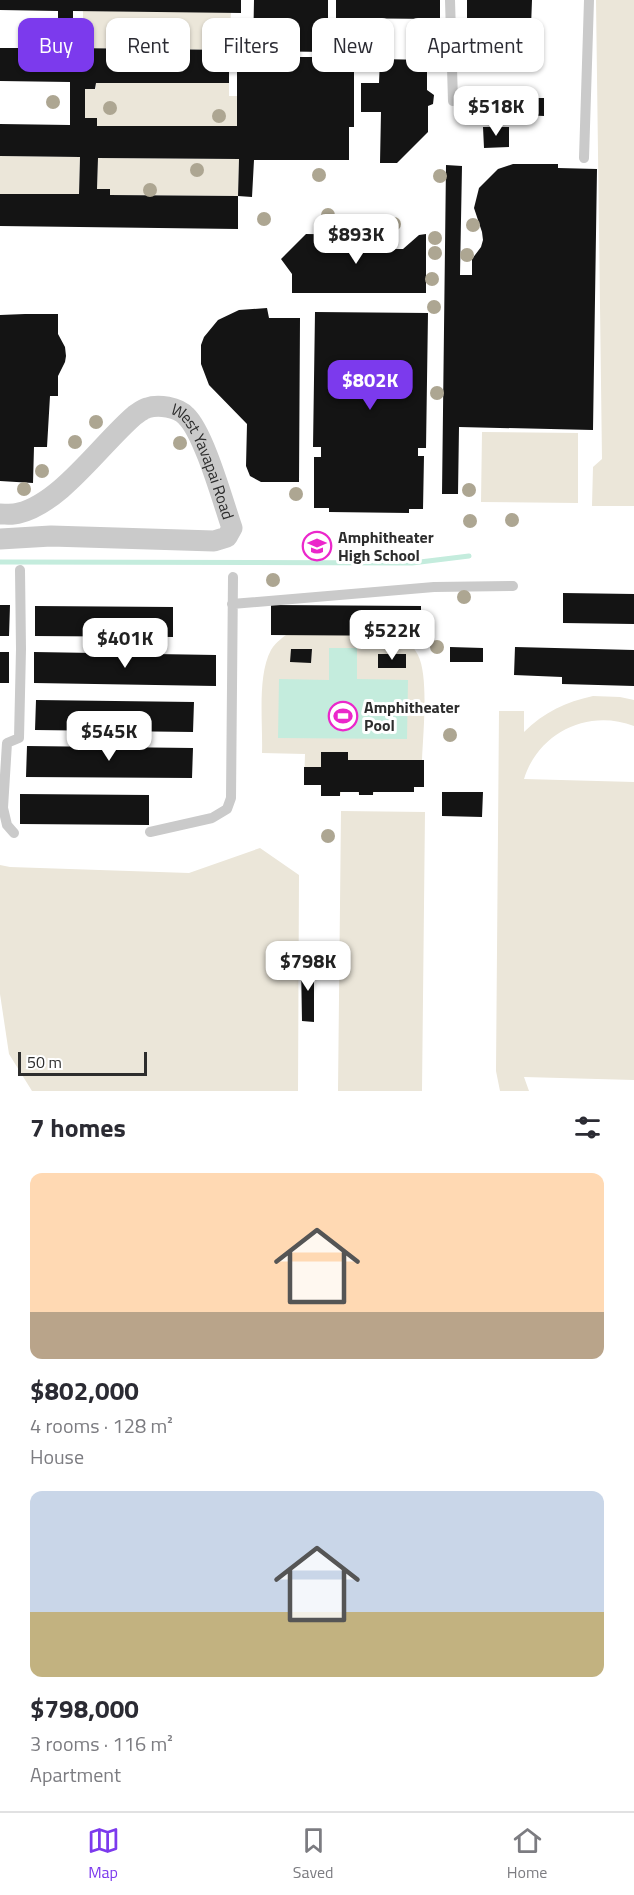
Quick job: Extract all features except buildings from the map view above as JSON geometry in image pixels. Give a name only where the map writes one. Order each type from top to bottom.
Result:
[{"type":"street","name":"West Yavapai Road","points":[[0,514],[17,514],[54,496],[129,420],[146,408],[158,406],[180,411],[193,425],[205,450],[232,528],[227,537],[214,541],[53,536],[0,539]]},
{"type":"lane","points":[[450,0],[453,100]]},
{"type":"lane","points":[[584,158],[589,0]]},
{"type":"lane","points":[[14,833],[7,825],[3,808],[7,742],[19,738],[20,570]]},
{"type":"lane","points":[[150,832],[212,818],[226,809],[231,798],[233,577]]},
{"type":"lane","points":[[232,604],[435,587],[513,586]]},
{"type":"shaded area","points":[[596,0],[634,0],[634,506],[592,506],[593,467],[602,459]]},
{"type":"shaded area","points":[[83,11],[231,12],[231,18],[202,18],[202,50],[190,49],[190,18],[106,18],[106,48],[94,48],[94,18],[83,18]]},
{"type":"shaded area","points":[[96,83],[229,83],[229,96],[237,96],[237,126],[97,126],[85,118],[85,89],[96,89]]},
{"type":"shaded area","points":[[0,156],[80,157],[79,194],[0,194]]},
{"type":"shaded area","points":[[98,158],[239,159],[238,196],[110,195],[110,189],[97,189]]},
{"type":"shaded area","points":[[482,432],[578,433],[578,503],[481,502]]},
{"type":"shaded area","name":"Amphitheater Pool","points":[[292,631],[395,631],[411,644],[418,655],[423,677],[424,787],[414,787],[414,792],[374,792],[373,795],[359,795],[358,792],[341,792],[340,796],[321,796],[321,785],[304,785],[305,754],[262,753],[264,673],[275,644]]},
{"type":"shaded area","name":"Amphitheater Pool","points":[[329,648],[357,648],[357,679],[408,680],[407,739],[278,738],[279,679],[329,680]]},
{"type":"shaded area","points":[[593,696],[634,700],[634,726],[617,721],[599,720],[567,728],[541,749],[524,779],[634,782],[634,1080],[524,1077],[529,1091],[500,1091],[496,1071],[499,711],[524,711],[524,732],[539,719],[556,709]]},
{"type":"shaded area","points":[[341,811],[425,812],[422,1091],[338,1091]]},
{"type":"shaded area","points":[[260,848],[299,875],[298,1091],[32,1091],[9,1054],[0,994],[0,865],[189,873]]},
{"type":"waterway","points":[[0,562],[412,563],[469,556]]},
{"type":"place","name":"Amphitheater High School","points":[[317,546]]},
{"type":"place","name":"Amphitheater Pool","points":[[343,716]]}]
